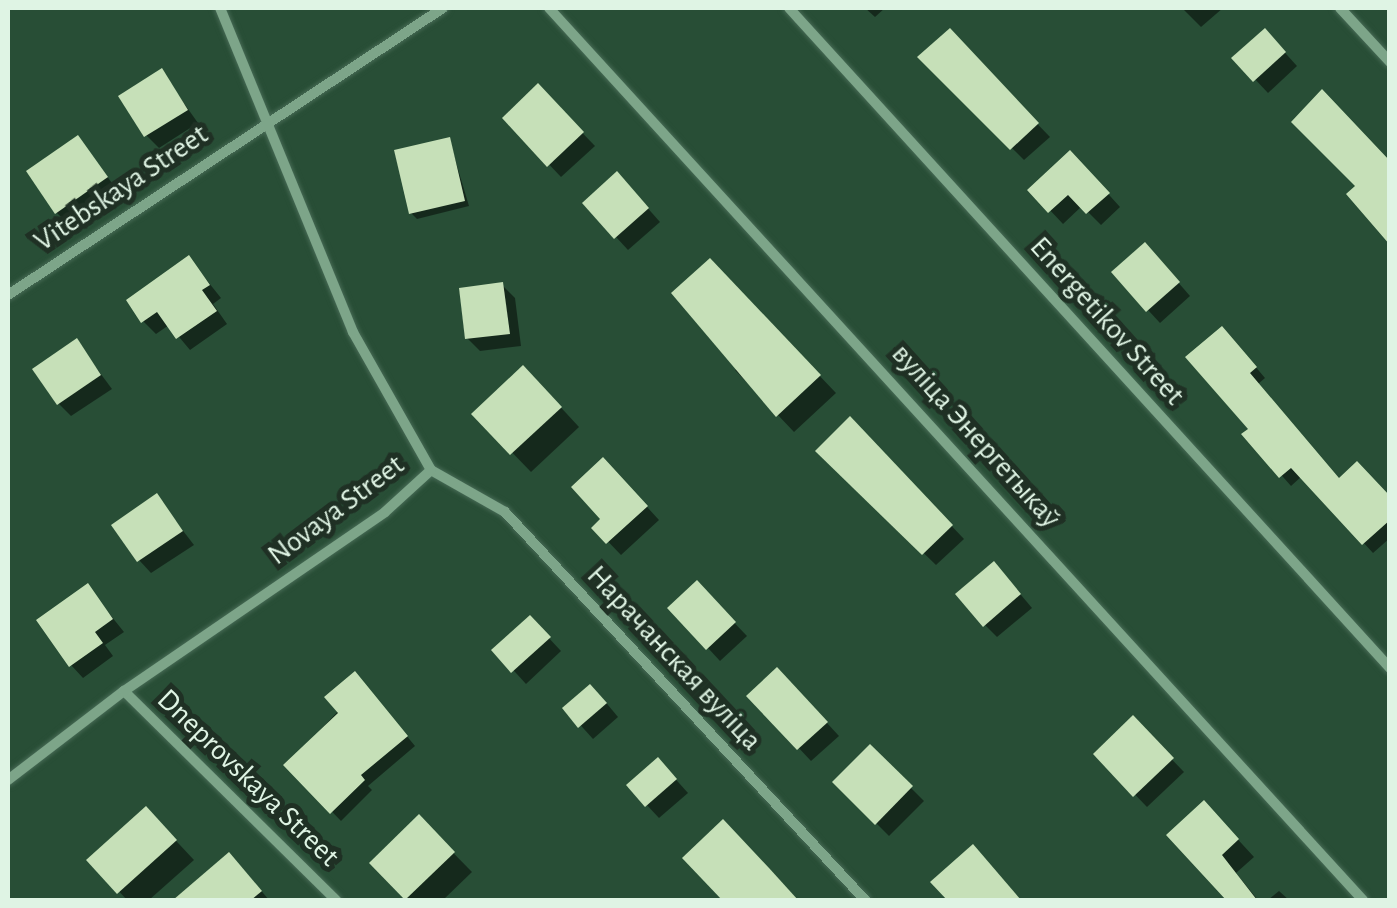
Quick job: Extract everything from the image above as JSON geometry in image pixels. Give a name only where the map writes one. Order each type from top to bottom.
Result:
[{"type":"street","name":"Novaya Street","points":[[8,780],[124,691],[385,512],[430,470],[353,332],[220,8]]},
{"type":"street","name":"Vitebskaya Street","points":[[8,296],[264,122],[443,8]]},
{"type":"street","name":"вуліца Энергетыкаў","points":[[549,8],[1363,900]]},
{"type":"street","name":"Energetikov Street","points":[[788,8],[1390,668]]},
{"type":"street","points":[[1340,8],[1390,62]]},
{"type":"street","name":"Нарачанская вуліца","points":[[430,470],[505,512],[865,900]]},
{"type":"street","name":"Dneprovskaya Street","points":[[124,691],[336,900]]},
{"type":"building","points":[[950,28],[1039,123],[1010,150],[917,57]]},
{"type":"building","points":[[1265,28],[1286,52],[1253,82],[1231,58]]},
{"type":"building","points":[[162,68],[188,110],[144,137],[118,96]]},
{"type":"building","points":[[538,83],[584,132],[547,167],[502,118]]},
{"type":"building","points":[[1322,89],[1390,161],[1390,245],[1346,194],[1355,186],[1291,122]]},
{"type":"building","points":[[78,135],[108,177],[55,214],[26,171]]},
{"type":"building","points":[[450,137],[465,201],[409,214],[394,150]]},
{"type":"building","points":[[1070,150],[1110,193],[1086,214],[1068,195],[1048,213],[1027,190]]},
{"type":"building","points":[[617,171],[649,208],[614,239],[582,203]]},
{"type":"building","points":[[1145,242],[1180,282],[1146,312],[1111,272]]},
{"type":"building","points":[[189,255],[210,285],[202,290],[217,311],[176,339],[157,312],[141,323],[126,300]]},
{"type":"building","points":[[710,258],[821,375],[776,417],[671,293]]},
{"type":"building","points":[[503,282],[510,334],[465,339],[459,288]]},
{"type":"building","points":[[1222,326],[1257,367],[1250,373],[1339,478],[1357,461],[1390,496],[1390,520],[1362,545],[1291,468],[1279,478],[1241,434],[1248,429],[1185,357]]},
{"type":"building","points":[[77,338],[101,375],[57,405],[32,369]]},
{"type":"building","points":[[523,365],[562,407],[510,455],[471,414]]},
{"type":"building","points":[[850,416],[953,525],[922,555],[815,451]]},
{"type":"building","points":[[603,457],[648,506],[606,544],[591,528],[600,519],[571,487]]},
{"type":"building","points":[[157,493],[183,531],[137,562],[111,525]]},
{"type":"building","points":[[994,561],[1021,594],[983,627],[955,594]]},
{"type":"building","points":[[697,580],[736,622],[706,650],[667,608]]},
{"type":"building","points":[[88,583],[113,619],[95,632],[103,643],[69,667],[36,620]]},
{"type":"building","points":[[530,615],[551,637],[511,673],[491,650]]},
{"type":"building","points":[[777,667],[828,722],[797,750],[746,696]]},
{"type":"building","points":[[355,671],[408,736],[361,775],[365,780],[330,814],[283,765],[338,713],[324,697]]},
{"type":"building","points":[[590,684],[607,703],[578,728],[562,708]]},
{"type":"building","points":[[1133,715],[1174,758],[1133,797],[1093,754]]},
{"type":"building","points":[[870,744],[913,786],[875,825],[832,782]]},
{"type":"building","points":[[658,757],[677,779],[645,807],[626,785]]},
{"type":"building","points":[[1204,800],[1239,839],[1222,855],[1257,900],[1226,900],[1166,835]]},
{"type":"building","points":[[146,806],[177,840],[117,894],[86,860]]},
{"type":"building","points":[[419,814],[455,852],[405,900],[369,863]]},
{"type":"building","points":[[723,819],[798,900],[722,900],[682,858]]},
{"type":"building","points":[[973,844],[1021,900],[947,900],[930,882]]},
{"type":"building","points":[[229,852],[262,891],[251,900],[173,900]]}]
